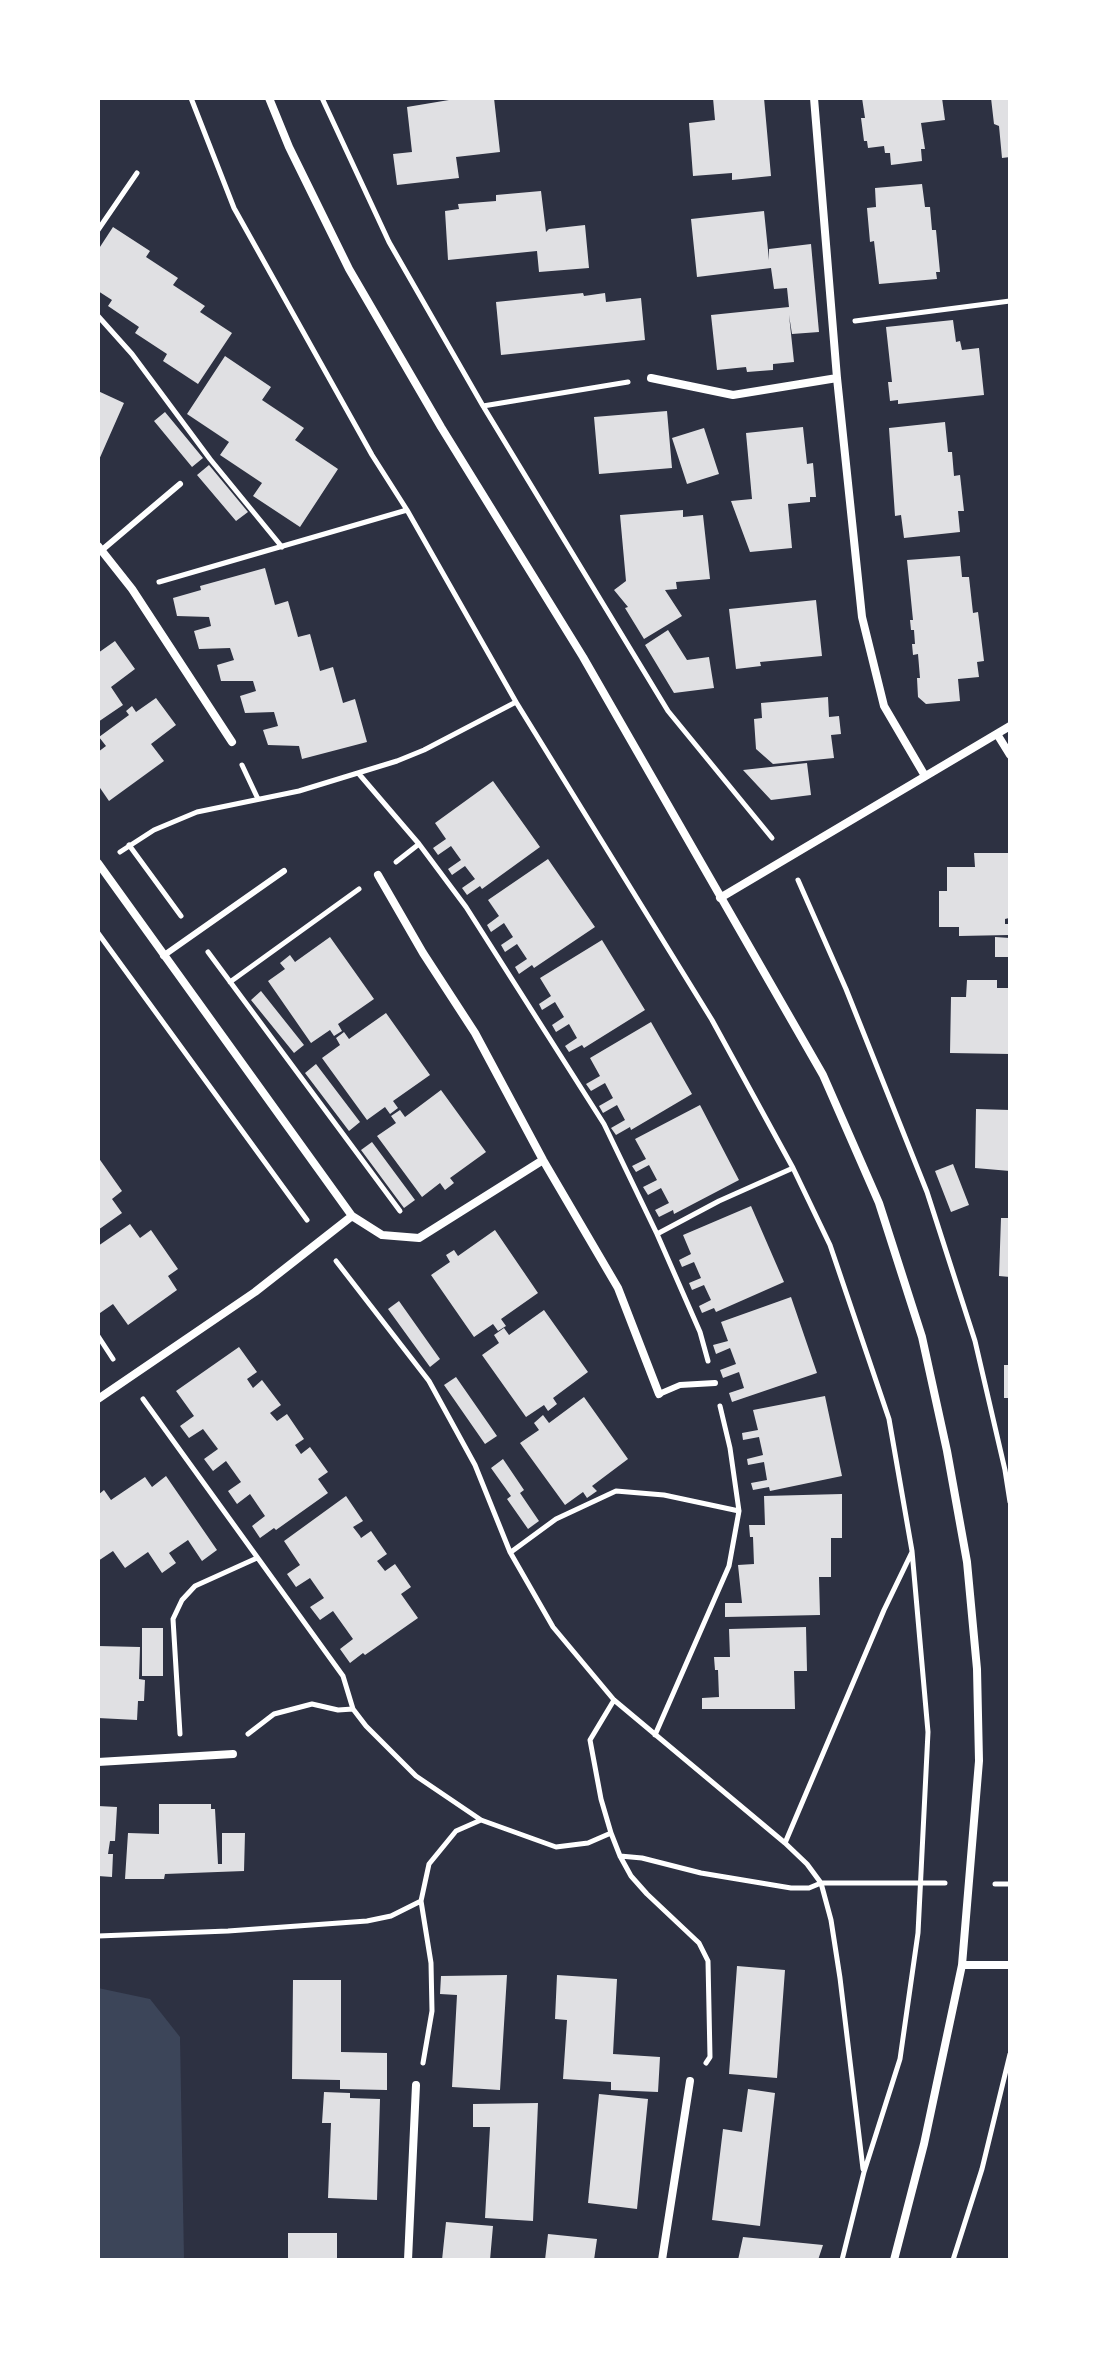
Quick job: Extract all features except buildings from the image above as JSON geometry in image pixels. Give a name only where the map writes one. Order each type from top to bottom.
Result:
[{"type":"street","points":[[269,98],[289,147],[349,269],[441,427],[583,657],[823,1075],[879,1203],[922,1337],[967,1562],[977,1669],[979,1761],[962,1965],[924,2144],[894,2260]]},
{"type":"street","points":[[814,98],[837,378],[862,617],[884,706],[925,776]]},
{"type":"street","points":[[651,378],[733,395],[837,378]]},
{"type":"street","points":[[100,548],[132,589],[232,742]]},
{"type":"street","points":[[720,898],[1010,726]]},
{"type":"street","points":[[997,734],[1010,755]]},
{"type":"street","points":[[99,866],[352,1216],[382,1235],[419,1238],[543,1160]]},
{"type":"street","points":[[378,875],[423,953],[475,1033],[543,1160],[618,1288],[659,1394]]},
{"type":"street","points":[[98,1399],[255,1292],[352,1216]]},
{"type":"street","points":[[98,1762],[233,1754]]},
{"type":"street","points":[[962,1965],[1010,1965]]},
{"type":"street","points":[[662,2260],[690,2081]]},
{"type":"street","points":[[408,2260],[416,2085]]},
{"type":"lane","points":[[100,548],[180,484]]},
{"type":"lane","points":[[163,956],[284,871]]},
{"type":"lane","points":[[659,1394],[680,1385],[715,1383]]},
{"type":"path","points":[[191,98],[234,208],[372,455],[407,510],[516,702],[712,1020],[793,1168],[830,1245],[889,1419],[912,1551],[928,1732],[918,1933],[900,2059],[864,2172],[842,2260]]},
{"type":"path","points":[[322,98],[389,242],[483,406],[668,711],[788,858],[846,989],[927,1192],[975,1341],[1010,1502]]},
{"type":"path","points":[[98,230],[137,173]]},
{"type":"path","points":[[834,324],[1010,301]]},
{"type":"path","points":[[98,316],[132,354],[210,459],[282,547]]},
{"type":"path","points":[[483,406],[651,378]]},
{"type":"path","points":[[203,465],[210,459]]},
{"type":"path","points":[[132,589],[407,510]]},
{"type":"path","points":[[99,866],[154,830],[197,812],[359,774],[424,750],[516,702]]},
{"type":"path","points":[[232,742],[258,800]]},
{"type":"path","points":[[359,774],[405,827]]},
{"type":"path","points":[[230,982],[419,844]]},
{"type":"path","points":[[129,845],[419,1238]]},
{"type":"path","points":[[98,933],[429,1381],[475,1465],[510,1552],[553,1627],[614,1700],[785,1843],[821,1883],[831,1920],[840,1978],[864,2172]]},
{"type":"path","points":[[657,1234],[719,1201],[793,1168]]},
{"type":"path","points":[[98,1336],[343,1676],[353,1709],[416,1776],[481,1820],[556,1847],[588,1843],[611,1833]]},
{"type":"path","points":[[510,1552],[556,1519],[616,1491],[664,1495],[739,1511]]},
{"type":"path","points":[[785,1843],[912,1551]]},
{"type":"path","points":[[183,1758],[173,1619],[182,1600],[195,1586],[257,1558]]},
{"type":"path","points":[[614,1700],[590,1740],[611,1833],[620,1856],[647,1894],[699,1943],[708,1961],[710,2057],[690,2081]]},
{"type":"path","points":[[233,1754],[245,1737],[274,1714],[312,1704],[338,1710],[353,1709]]},
{"type":"path","points":[[416,2085],[426,2055],[432,2011],[431,1963],[421,1901],[429,1864],[456,1831],[481,1820]]},
{"type":"path","points":[[620,1856],[791,1888],[809,1888],[821,1883],[950,1883]]},
{"type":"path","points":[[980,1884],[1010,1884]]},
{"type":"path","points":[[98,1936],[367,1921],[391,1916],[421,1901]]},
{"type":"path","points":[[953,2260],[982,2169],[1010,2054]]},
{"type":"shaded area","points":[[98,1988],[150,1999],[180,2037],[184,2260],[98,2260]]}]
